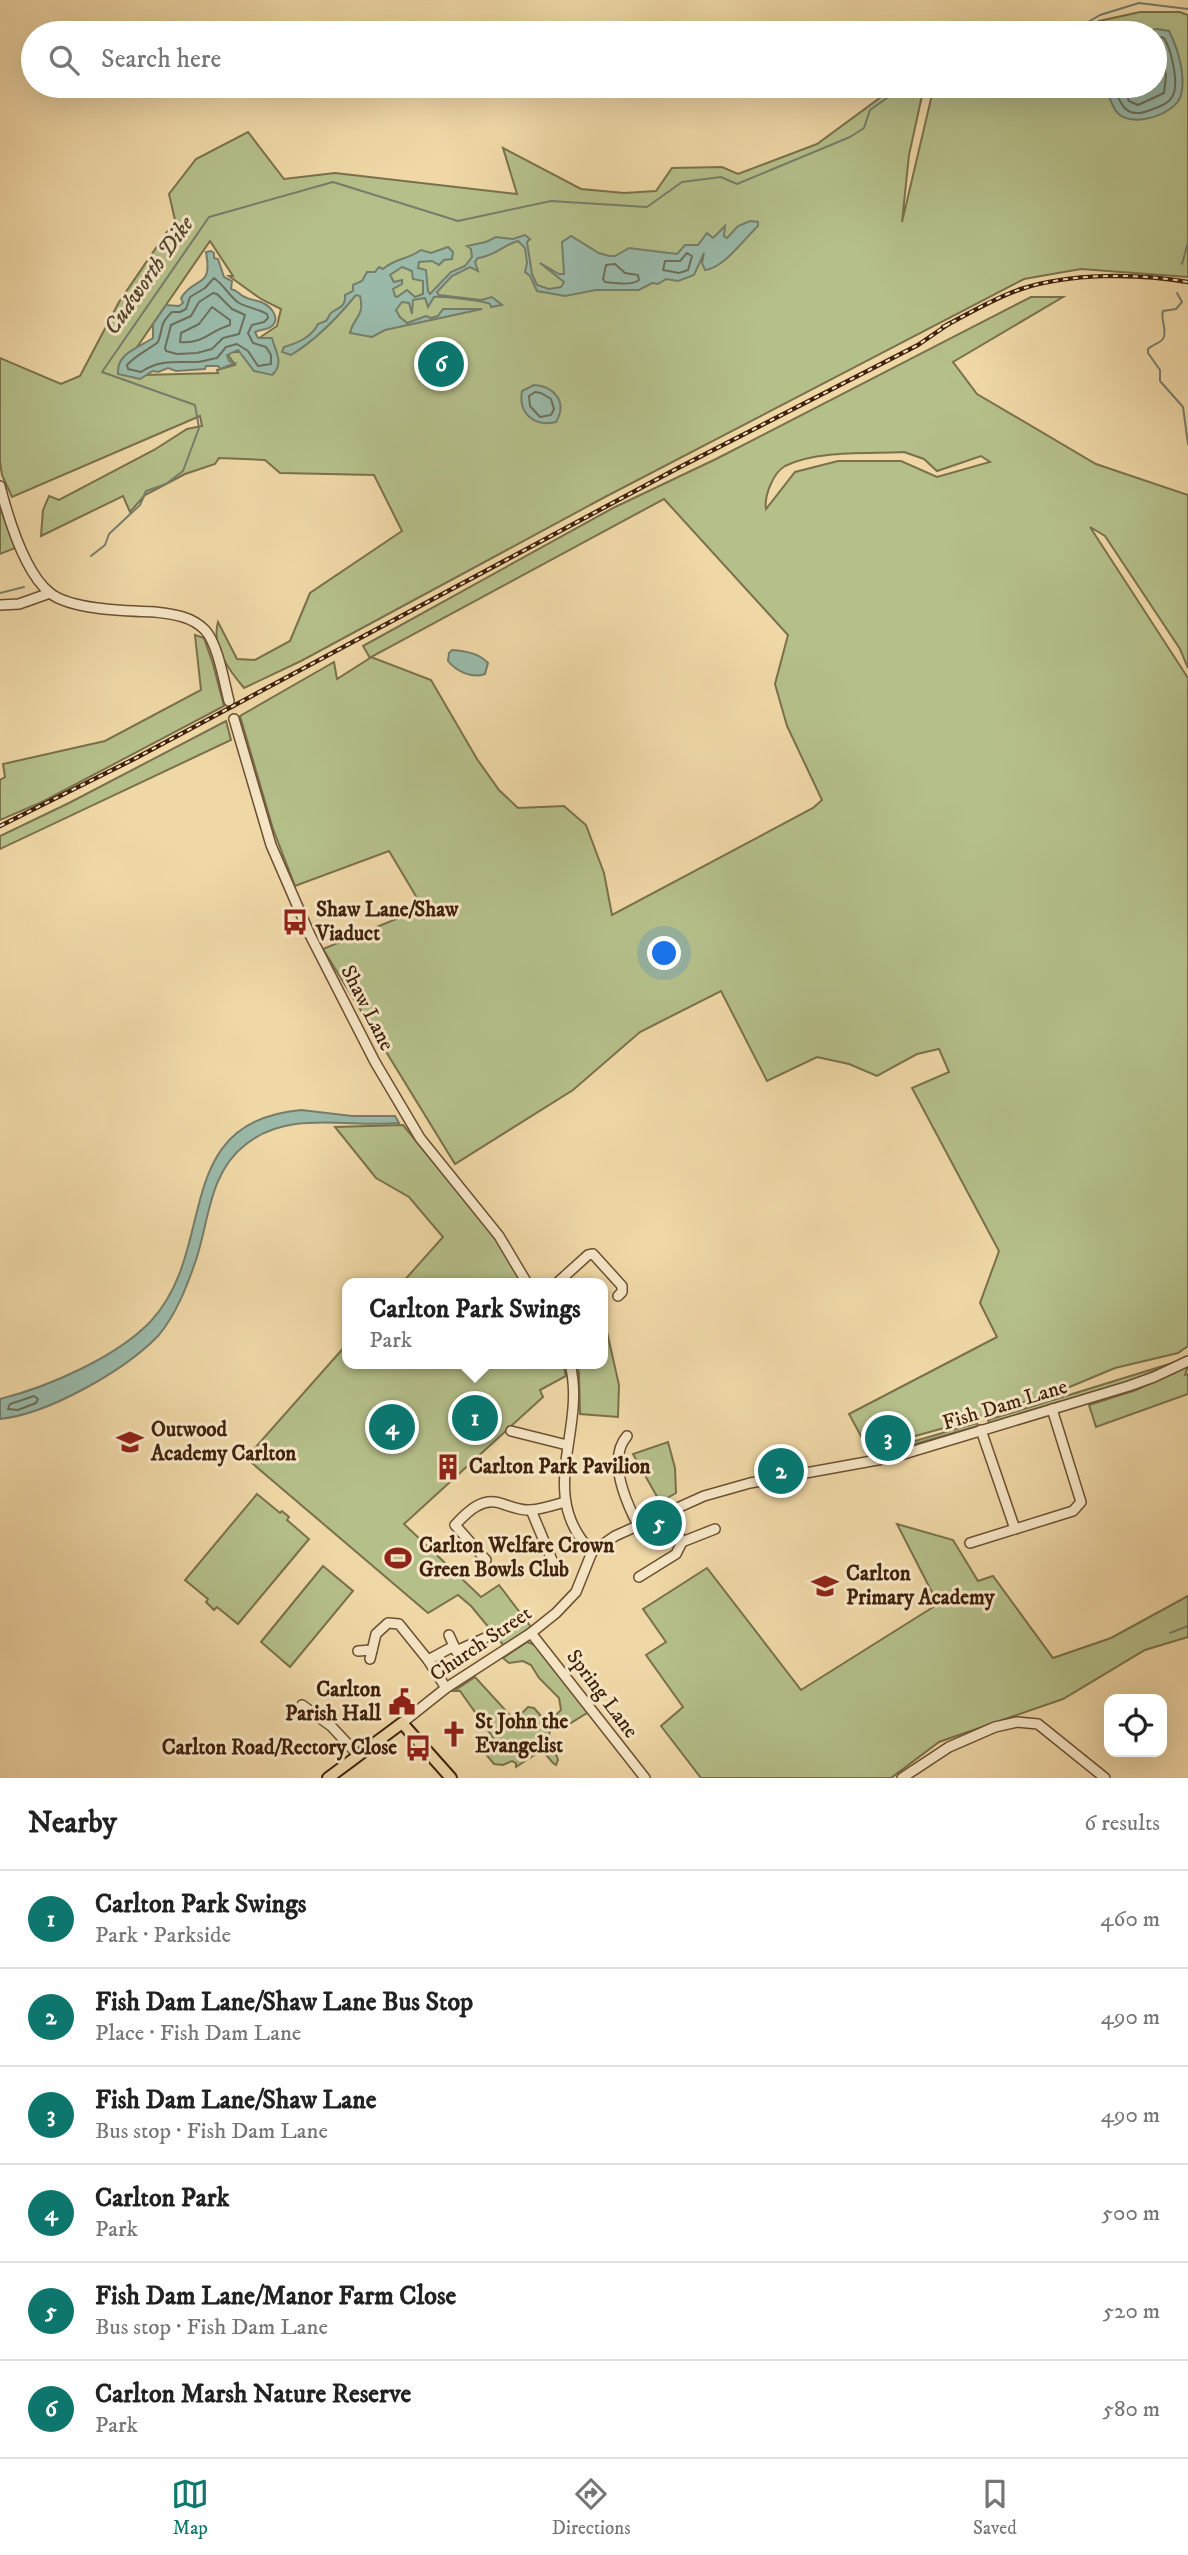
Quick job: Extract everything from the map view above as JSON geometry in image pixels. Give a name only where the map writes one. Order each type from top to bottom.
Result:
[{"type":"main road","points":[[328,1778],[402,1723],[450,1778]]},
{"type":"street","points":[[0,486],[21,550],[38,580],[50,593],[77,603],[174,614],[192,621],[206,631],[212,643],[229,701]]},
{"type":"street","points":[[0,606],[19,604],[50,593]]},
{"type":"street","name":"Shaw Lane","points":[[234,719],[271,845],[310,935],[369,1050],[421,1138],[499,1236],[524,1278]]},
{"type":"street","points":[[563,1278],[588,1255],[593,1254],[622,1286],[622,1292],[618,1296]]},
{"type":"street","name":"Fish Dam Lane","points":[[592,1552],[615,1536],[704,1496],[750,1483],[894,1457],[1154,1377],[1188,1361]]},
{"type":"street","points":[[571,1369],[574,1394],[563,1487],[565,1502],[579,1535],[592,1552]]},
{"type":"street","points":[[970,1543],[1073,1511],[1081,1502],[1052,1409]]},
{"type":"street","points":[[981,1430],[1015,1529]]},
{"type":"street","points":[[511,1431],[567,1445]]},
{"type":"street","points":[[635,1444],[624,1434],[619,1452],[623,1494],[638,1525]]},
{"type":"street","points":[[486,1560],[451,1521],[478,1504],[488,1501],[531,1510],[565,1502]]},
{"type":"street","points":[[531,1510],[552,1560]]},
{"type":"street","points":[[667,1511],[682,1542]]},
{"type":"street","points":[[639,1577],[676,1554],[682,1542],[715,1529]]},
{"type":"street","name":"Church Street","points":[[402,1723],[446,1688],[531,1633],[556,1613],[576,1592],[592,1552]]},
{"type":"street","points":[[358,1651],[371,1655],[376,1634],[388,1623],[399,1624],[446,1688]]},
{"type":"street","name":"Spring Lane","points":[[531,1633],[645,1778]]},
{"type":"street","points":[[449,1635],[456,1651],[485,1638]]},
{"type":"street","points":[[428,1660],[454,1646]]},
{"type":"street","points":[[302,1720],[305,1707],[331,1726],[358,1755]]},
{"type":"street","points":[[902,1778],[949,1747],[995,1727],[1017,1722],[1038,1724],[1105,1778]]},
{"type":"green space","points":[[1140,12],[1180,12],[1188,15],[1188,277],[1081,269],[1024,279],[605,497],[301,661],[244,688],[227,666],[219,649],[216,631],[218,622],[237,659],[255,660],[290,641],[310,593],[402,531],[374,475],[280,473],[265,460],[219,458],[215,464],[185,474],[145,495],[130,512],[123,496],[41,536],[43,510],[49,496],[59,500],[154,450],[187,429],[202,426],[200,416],[12,497],[2,475],[0,358],[61,384],[80,376],[119,302],[175,220],[169,194],[196,159],[248,132],[284,179],[335,173],[517,194],[503,148],[581,189],[624,193],[656,191],[672,168],[722,167],[738,174],[817,144],[880,98],[921,98],[909,155],[902,222],[931,98],[1167,98],[1167,21],[1099,21]],"holes":[[[210,241],[233,276],[229,276],[261,299],[281,309],[277,326],[238,352],[226,352],[235,365],[217,370],[218,373],[143,375],[124,366]]]},
{"type":"green space","points":[[1031,297],[1063,297],[953,362],[977,394],[1096,464],[1188,495],[1188,668],[1180,649],[1105,536],[1090,527],[1188,678],[1188,1346],[1178,1353],[1115,1368],[1072,1386],[962,1423],[868,1449],[849,1414],[997,1337],[980,1303],[999,1251],[912,1088],[949,1072],[939,1049],[917,1054],[877,1076],[849,1064],[817,1057],[767,1081],[721,991],[640,1032],[573,1090],[455,1164],[323,949],[423,908],[389,851],[295,886],[273,829],[240,716],[334,662],[337,679],[370,658],[363,646],[613,508],[716,459]],"holes":[[[904,452],[924,459],[937,471],[981,456],[990,462],[937,477],[901,461],[838,461],[795,472],[766,509],[770,485],[785,466],[827,455]],[[664,499],[788,635],[775,684],[787,726],[822,800],[813,808],[612,915],[604,873],[586,825],[564,806],[518,808],[499,790],[477,759],[431,680],[371,657]]]},
{"type":"green space","points":[[0,507],[15,548],[0,554]]},
{"type":"green space","points":[[195,635],[204,638],[224,706],[42,802],[0,820],[0,780],[5,777],[3,764],[105,741],[201,690]]},
{"type":"green space","points":[[226,721],[231,740],[0,849],[0,836]]},
{"type":"green space","points":[[403,1125],[507,1252],[521,1278],[406,1278],[443,1237],[409,1197],[376,1178],[335,1127]]},
{"type":"green space","points":[[608,1336],[619,1385],[618,1417],[580,1414],[578,1369],[608,1369]]},
{"type":"green space","points":[[342,1350],[342,1369],[564,1369],[566,1376],[540,1390],[543,1397],[404,1524],[481,1597],[499,1585],[531,1627],[504,1646],[471,1606],[458,1595],[428,1613],[246,1458]]},
{"type":"green space","points":[[1179,1361],[1130,1381],[989,1423],[988,1420]]},
{"type":"green space","points":[[1188,1366],[1185,1375],[1188,1374],[1188,1394],[1096,1427],[1089,1405],[1136,1390]]},
{"type":"green space","points":[[977,1423],[978,1426],[876,1455],[870,1454]]},
{"type":"green space","points":[[668,1442],[675,1468],[676,1493],[660,1502],[633,1454]]},
{"type":"green space","points":[[257,1494],[289,1517],[287,1520],[309,1539],[238,1624],[217,1607],[214,1610],[206,1602],[208,1599],[185,1580]]},
{"type":"green space","points":[[897,1524],[953,1540],[978,1581],[993,1576],[1053,1658],[1111,1638],[1188,1596],[1188,1637],[1145,1650],[1063,1699],[939,1742],[891,1778],[701,1778],[661,1726],[683,1707],[646,1655],[666,1642],[643,1609],[707,1568],[801,1690],[938,1604]]},
{"type":"green space","points":[[323,1566],[353,1591],[290,1667],[261,1642]]},
{"type":"green space","points":[[527,1642],[535,1645],[587,1713],[566,1726],[551,1729],[549,1734],[558,1760],[556,1765],[542,1750],[516,1767],[516,1763],[512,1761],[503,1765],[494,1764],[484,1752],[486,1745],[493,1745],[494,1739],[460,1691],[454,1691],[475,1677],[518,1724],[521,1714],[528,1707],[534,1708],[541,1716],[553,1718],[561,1710],[559,1698],[539,1678],[531,1665],[523,1661],[509,1663],[503,1658]]},
{"type":"water","points":[[1169,31],[1182,71],[1178,102],[1155,117],[1136,120],[1120,115],[1110,98],[1167,98]]},
{"type":"water","points":[[750,221],[758,222],[758,226],[733,252],[712,268],[705,270],[702,263],[704,253],[694,275],[678,281],[666,279],[639,290],[596,290],[565,296],[537,291],[525,272],[525,248],[518,241],[478,258],[475,262],[478,271],[470,267],[452,276],[437,292],[439,295],[481,300],[492,297],[502,305],[491,307],[490,304],[480,302],[434,297],[428,307],[425,298],[413,300],[412,314],[409,303],[402,302],[396,310],[407,323],[426,316],[438,316],[443,309],[482,309],[385,330],[372,337],[350,333],[361,308],[360,296],[356,295],[334,320],[309,342],[291,355],[282,352],[284,347],[312,333],[318,324],[326,321],[331,313],[343,305],[345,295],[353,291],[353,285],[362,281],[367,272],[375,272],[379,267],[383,269],[421,250],[431,253],[448,247],[453,252],[452,259],[444,260],[439,265],[432,261],[419,262],[418,268],[426,270],[430,294],[451,272],[465,266],[472,257],[471,249],[467,246],[496,237],[513,239],[525,235],[530,239],[527,242],[532,274],[537,285],[549,289],[561,287],[564,282],[540,263],[564,274],[562,242],[571,236],[609,256],[615,256],[629,248],[677,254],[685,245],[698,245],[707,233],[713,238],[725,226],[724,236],[727,238],[738,226]],"holes":[[[402,267],[412,271],[413,279],[423,281],[423,294],[415,297],[407,290],[395,296],[393,289],[402,284],[402,280],[394,282],[390,275]]]},
{"type":"water","points":[[211,251],[214,258],[218,259],[224,277],[232,281],[231,289],[261,302],[273,311],[274,323],[255,332],[258,338],[272,338],[279,361],[276,370],[272,375],[254,371],[238,350],[227,355],[229,361],[235,363],[220,369],[218,366],[176,371],[168,368],[153,371],[140,379],[118,374],[118,367],[125,356],[153,338],[153,324],[166,305],[179,306],[183,303],[181,298],[186,291],[205,277],[208,264],[206,252]]},
{"type":"water","points":[[534,385],[548,388],[557,396],[560,408],[556,422],[541,422],[525,412],[521,399],[522,391]]},
{"type":"water","points":[[452,650],[480,657],[488,663],[485,674],[470,675],[455,668],[448,661]]},
{"type":"water","points":[[301,1110],[352,1116],[395,1116],[399,1123],[300,1124],[280,1127],[245,1145],[233,1156],[217,1183],[189,1280],[176,1310],[158,1336],[126,1363],[84,1389],[40,1409],[0,1419],[0,1399],[39,1387],[81,1369],[120,1347],[151,1321],[172,1291],[185,1259],[202,1193],[213,1163],[231,1138],[259,1120]]},
{"type":"waterway","name":"Cudworth Dike","points":[[1090,21],[1139,3],[1188,9]]},
{"type":"waterway","name":"Cudworth Dike","points":[[91,556],[105,545],[109,534],[140,505],[146,491],[166,484],[183,471],[199,428],[195,405],[102,372],[209,217],[333,182],[458,221],[551,201],[647,207],[682,182],[721,177],[737,184],[850,137],[864,128],[870,110],[887,98]]},
{"type":"waterway","points":[[1182,264],[1188,242]]},
{"type":"waterway","points":[[1177,293],[1182,302],[1176,309],[1163,311],[1163,339],[1148,349],[1148,353],[1160,370],[1160,381],[1183,407],[1188,444]]},
{"type":"waterway","points":[[0,593],[24,587]]},
{"type":"waterway","points":[[1170,1633],[1188,1626]]},
{"type":"tunnel","points":[[229,701],[234,719]]},
{"type":"railway","points":[[943,327],[981,306],[1021,289],[1061,280],[1126,276],[1188,282]]},
{"type":"railway","points":[[0,826],[134,759],[678,468],[918,345],[950,323]]},
{"type":"place","name":"Carlton Marsh Nature Reserve","points":[[441,364]]},
{"type":"place","name":"Shaw Lane/Shaw Viaduct","points":[[295,922]]},
{"type":"place","name":"Carlton Park Swings","points":[[475,1418]]},
{"type":"place","name":"Carlton Park","points":[[392,1427]]},
{"type":"place","name":"Fish Dam Lane/Shaw Lane","points":[[888,1438]]},
{"type":"place","name":"Outwood Academy Carlton","points":[[130,1442]]},
{"type":"place","name":"Carlton Park Pavilion","points":[[448,1467]]},
{"type":"place","name":"Fish Dam Lane/Shaw Lane Bus Stop","points":[[781,1471]]},
{"type":"place","name":"Fish Dam Lane/Manor Farm Close","points":[[659,1523]]},
{"type":"place","name":"Carlton Welfare Crown Green Bowls Club","points":[[398,1558]]},
{"type":"place","name":"Carlton Primary Academy","points":[[825,1586]]},
{"type":"place","name":"Carlton Parish Hall","points":[[402,1702]]},
{"type":"place","name":"St John the Evangelist","points":[[454,1734]]},
{"type":"place","name":"Carlton Road/Rectory Close","points":[[418,1748]]}]
